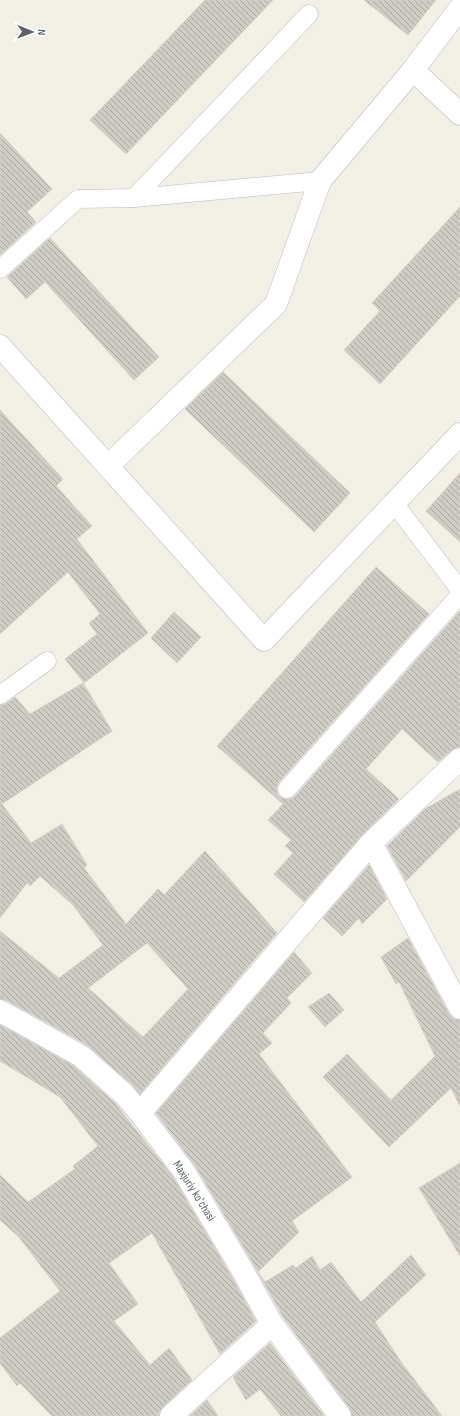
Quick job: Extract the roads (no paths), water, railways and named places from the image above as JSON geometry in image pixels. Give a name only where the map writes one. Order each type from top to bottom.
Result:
[{"type":"street","points":[[108,466],[276,304],[320,181],[413,70],[460,8]]},
{"type":"street","points":[[413,70],[460,114]]},
{"type":"street","points":[[0,346],[264,640],[460,434]]},
{"type":"street","points":[[140,1113],[371,843],[460,759]]},
{"type":"street","points":[[371,843],[460,1008]]},
{"type":"street","name":"Maxjuriy koʻchasi","points":[[0,1011],[81,1056],[124,1094],[140,1113],[182,1170],[240,1266],[272,1324],[340,1416]]},
{"type":"street","points":[[171,1416],[272,1324]]},
{"type":"lane","points":[[134,198],[309,14]]},
{"type":"lane","points":[[0,269],[78,199],[134,198],[320,181]]},
{"type":"lane","points":[[394,503],[460,590]]},
{"type":"lane","points":[[287,789],[460,595]]},
{"type":"lane","points":[[0,695],[46,661]]}]
